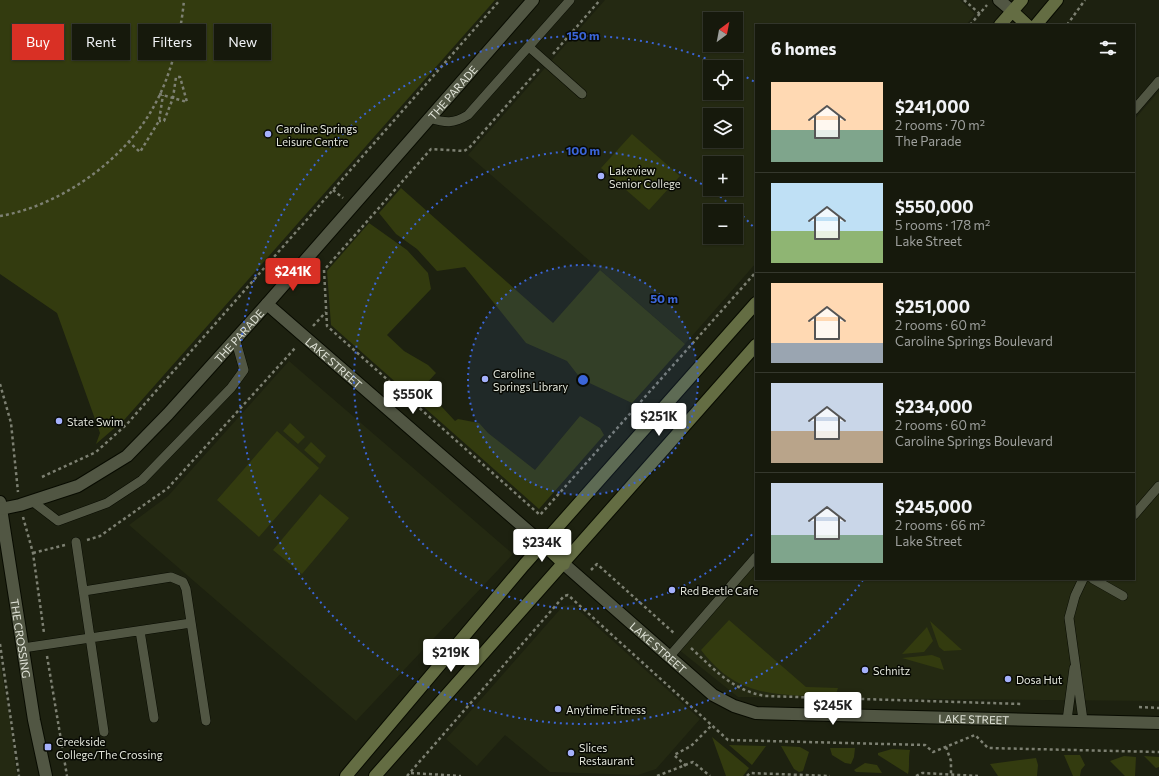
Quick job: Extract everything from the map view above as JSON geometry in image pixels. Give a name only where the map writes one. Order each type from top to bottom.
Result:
[{"type":"main road","points":[[1001,24],[1022,0]]},
{"type":"main road","points":[[1037,24],[1057,0]]},
{"type":"main road","points":[[1012,11],[1026,24]]},
{"type":"main road","points":[[346,776],[543,544],[755,304]]},
{"type":"main road","points":[[375,776],[755,346]]},
{"type":"main road","name":"LAKE STREET","points":[[543,544],[564,564]]},
{"type":"street","name":"THE PARADE","points":[[0,505],[20,505],[78,486],[127,456],[168,414],[267,304],[533,0]]},
{"type":"street","points":[[999,0],[1012,11]]},
{"type":"street","name":"LAKE STREET","points":[[267,304],[543,544]]},
{"type":"street","name":"THE CROSSING","points":[[0,505],[34,720],[46,776]]},
{"type":"street","name":"LAKE STREET","points":[[564,564],[713,694],[734,706],[756,713],[1159,723]]},
{"type":"lane","points":[[429,118],[443,122],[457,122],[468,115],[570,0]]},
{"type":"lane","points":[[529,47],[582,94]]},
{"type":"lane","points":[[1135,109],[1159,81]]},
{"type":"lane","points":[[32,501],[58,521],[108,503],[142,480],[231,388],[244,370],[235,338]]},
{"type":"lane","points":[[1135,514],[1159,486]]},
{"type":"lane","points":[[76,542],[104,732]]},
{"type":"lane","points":[[669,656],[755,558]]},
{"type":"lane","points":[[84,591],[171,577],[177,578],[183,582],[186,589],[206,721]]},
{"type":"lane","points":[[1083,580],[1075,596],[1069,618],[1076,660],[1083,720]]},
{"type":"lane","points":[[1095,580],[1123,596]]},
{"type":"lane","points":[[23,648],[191,623]]},
{"type":"lane","points":[[140,631],[154,718]]},
{"type":"lane","points":[[1066,720],[1076,660]]},
{"type":"path","points":[[0,216],[17,213],[54,200],[86,179],[111,158],[128,141],[155,105],[174,52],[184,0]]},
{"type":"path","points":[[42,477],[96,452],[127,424],[500,0]]},
{"type":"path","points":[[600,0],[469,148],[464,151],[431,149],[324,270],[327,326],[540,515],[755,273]]},
{"type":"path","points":[[964,0],[980,14]]},
{"type":"path","points":[[971,24],[992,0]]},
{"type":"path","points":[[1068,24],[1085,0]]},
{"type":"path","points":[[159,94],[163,96],[174,98],[187,102],[180,77],[176,77],[174,98],[164,121],[159,121]]},
{"type":"path","points":[[128,141],[140,152],[159,121],[163,96]]},
{"type":"path","points":[[33,553],[100,536],[168,488],[326,311]]},
{"type":"path","points":[[0,384],[11,423],[20,505],[33,553],[67,776]]},
{"type":"path","points":[[568,595],[597,564],[728,682],[749,693],[765,696],[1030,705]]},
{"type":"path","points":[[0,644],[20,776]]},
{"type":"path","points":[[1136,707],[1159,708]]},
{"type":"path","points":[[686,766],[674,755],[690,746],[711,726]]},
{"type":"path","points":[[946,747],[951,761],[952,774]]},
{"type":"path","points":[[657,776],[694,762],[710,776]]},
{"type":"path","points":[[410,773],[461,776]]},
{"type":"path","points":[[747,776],[750,773],[830,776]]},
{"type":"path","points":[[916,776],[922,773],[978,776]]},
{"type":"shaded area","name":"Lakeview Senior College","points":[[605,0],[960,0],[975,14],[967,24],[755,24],[755,264],[685,344],[468,155]]},
{"type":"shaded area","points":[[1159,91],[1159,701],[738,697],[673,645],[755,552],[755,580],[1135,580],[1135,119]]},
{"type":"shaded area","points":[[289,361],[513,554],[356,721],[129,525],[168,496]]},
{"type":"shaded area","points":[[573,605],[700,719],[656,769],[638,775],[550,772],[505,735],[477,766],[446,739],[563,606]]},
{"type":"shaded area","points":[[0,661],[11,728],[17,776],[0,776]]},
{"type":"green space","points":[[0,0],[495,0],[125,419],[96,444],[100,433],[57,313],[0,274]]},
{"type":"green space","points":[[632,134],[680,176],[649,210],[601,168]]},
{"type":"green space","points":[[401,188],[553,323],[600,270],[685,344],[632,403],[581,379],[567,361],[526,343],[465,267],[437,271],[417,249],[396,234],[379,213]]},
{"type":"green space","points":[[369,223],[407,250],[428,273],[431,289],[387,335],[404,351],[428,365],[436,373],[426,384],[428,392],[455,421],[458,419],[479,423],[488,433],[535,470],[580,416],[600,428],[604,435],[539,509],[331,325],[327,271]]},
{"type":"green space","points":[[290,423],[305,437],[298,444],[283,431]]},
{"type":"green space","points":[[277,431],[319,468],[259,537],[217,500]]},
{"type":"green space","points":[[311,442],[326,456],[320,464],[304,450]]},
{"type":"green space","points":[[320,494],[349,518],[302,574],[273,550]]},
{"type":"green space","points":[[729,620],[806,687],[838,688],[835,697],[778,694],[761,691],[745,686],[730,678],[715,666],[701,650]]},
{"type":"green space","points":[[930,621],[962,650],[944,651],[939,647]]},
{"type":"green space","points":[[927,627],[933,641],[924,652],[902,654]]},
{"type":"green space","points":[[932,655],[940,658],[944,670],[902,658]]},
{"type":"green space","points":[[712,737],[749,768],[743,776],[726,776]]},
{"type":"green space","points":[[729,745],[766,746],[752,765]]},
{"type":"green space","points":[[781,746],[800,747],[809,752],[803,771],[799,772],[794,769]]},
{"type":"green space","points":[[830,748],[855,748],[854,757],[851,764],[845,763],[832,755]]},
{"type":"green space","points":[[892,749],[910,750],[908,774],[878,755],[878,753]]},
{"type":"green space","points":[[1064,755],[1080,755],[1085,765],[1081,770],[1080,776],[1073,776]]},
{"type":"green space","points":[[1124,756],[1136,757],[1135,776],[1125,776],[1110,761]]},
{"type":"green space","points":[[1144,756],[1159,757],[1159,767],[1156,768]]},
{"type":"green space","points":[[1036,758],[1038,765],[1037,776],[998,776],[990,764]]},
{"type":"green space","points":[[865,763],[877,765],[882,773],[856,772],[854,770]]},
{"type":"place","name":"Caroline Springs Leisure Centre","points":[[268,134]]},
{"type":"place","name":"Lakeview Senior College","points":[[601,176]]},
{"type":"place","name":"Caroline Springs Library","points":[[485,379]]},
{"type":"place","name":"State Swim","points":[[59,421]]},
{"type":"place","name":"Red Beetle Cafe","points":[[672,590]]},
{"type":"place","name":"Schnitz","points":[[865,670]]},
{"type":"place","name":"Dosa Hut","points":[[1008,679]]},
{"type":"place","name":"Anytime Fitness","points":[[558,709]]},
{"type":"place","name":"Creekside College/The Crossing","points":[[48,747]]},
{"type":"place","name":"Slices Restaurant","points":[[571,753]]}]
